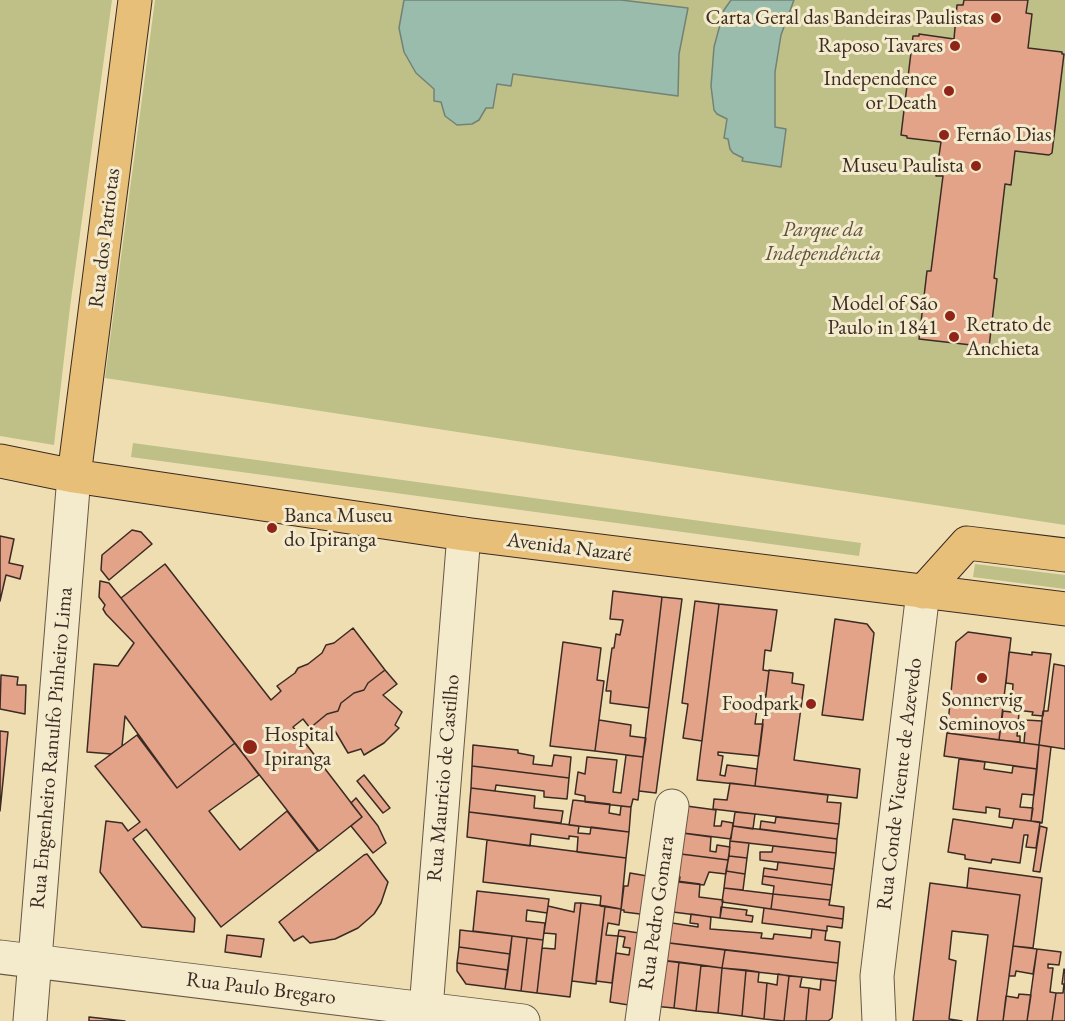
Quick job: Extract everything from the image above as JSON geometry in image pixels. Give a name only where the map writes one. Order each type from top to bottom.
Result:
[{"type":"main road","name":"Rua dos Patriotas","points":[[74,476],[135,0]]},
{"type":"main road","name":"Avenida Nazaré","points":[[0,461],[74,476],[464,534],[1065,609]]},
{"type":"main road","points":[[923,592],[967,543],[1065,555]]},
{"type":"street","name":"Rua Engenheiro Ranulfo Pinheiro Lima","points":[[30,1021],[74,476]]},
{"type":"street","name":"Rua Mauricio de Castilho","points":[[425,1015],[464,534]]},
{"type":"street","name":"Rua Conde Vicente de Azevedo","points":[[879,1021],[877,976],[923,592]]},
{"type":"street","name":"Rua Pedro Gomara","points":[[642,1021],[672,806]]},
{"type":"street","name":"Rua Paulo Bregaro","points":[[0,957],[425,1015],[523,1021]]},
{"type":"street","name":"Rua Conde Vicente de Azevedo","points":[[861,1021],[877,976]]},
{"type":"green space","points":[[0,0],[112,0],[70,307],[54,445],[0,436]]},
{"type":"green space","name":"Parque da Independência","points":[[155,0],[1065,0],[1065,525],[105,378]]},
{"type":"green space","points":[[133,443],[861,543],[859,556],[131,457]]},
{"type":"green space","points":[[975,564],[1065,575],[1065,589],[973,577]]},
{"type":"shaded area","points":[[404,0],[621,0],[688,8],[679,54],[678,96],[513,74],[511,86],[497,84],[493,108],[486,108],[479,120],[472,124],[457,125],[445,116],[441,102],[434,101],[434,89],[416,73],[404,52],[399,28]]},
{"type":"shaded area","points":[[731,0],[794,0],[781,35],[775,72],[775,127],[786,129],[781,167],[742,161],[743,158],[733,153],[728,139],[724,138],[727,119],[714,110],[711,86],[714,47],[724,10]]},
{"type":"building","name":"Museu Paulista","points":[[964,0],[1028,0],[1026,13],[1032,14],[1028,48],[1064,54],[1052,153],[1049,155],[1015,151],[1011,185],[1005,184],[989,347],[919,339],[927,271],[931,271],[943,176],[936,176],[941,142],[907,138],[901,135],[913,36],[919,36],[919,34],[954,39],[957,5],[963,5]]},
{"type":"building","points":[[132,530],[141,532],[152,544],[109,580],[101,570],[102,555]]},
{"type":"building","points":[[0,536],[14,539],[9,563],[23,566],[20,579],[6,575],[0,601]]},
{"type":"building","points":[[165,564],[271,700],[281,691],[277,686],[295,673],[298,668],[308,664],[322,653],[326,645],[334,643],[353,628],[385,670],[368,683],[364,690],[354,693],[341,703],[338,711],[327,714],[310,728],[303,719],[293,727],[362,817],[319,851],[121,598]]},
{"type":"building","points":[[100,581],[109,583],[235,743],[177,788],[125,716],[122,746],[111,754],[87,752],[94,664],[118,666],[134,643],[103,609],[105,605],[99,597]]},
{"type":"building","points":[[613,591],[662,597],[649,708],[610,703],[611,691],[606,691],[612,648],[614,648],[616,634],[620,635],[623,620],[610,619]]},
{"type":"building","points":[[662,597],[682,599],[656,793],[639,791]]},
{"type":"building","points":[[695,601],[719,604],[702,741],[683,738],[688,704],[682,703]]},
{"type":"building","points":[[719,604],[777,610],[771,651],[765,650],[763,670],[769,671],[766,695],[759,694],[755,724],[763,724],[759,756],[718,752],[718,755],[723,756],[720,775],[725,776],[727,765],[757,769],[755,786],[697,780]]},
{"type":"building","points":[[835,619],[867,624],[874,633],[863,720],[822,715]]},
{"type":"building","points":[[968,632],[1011,638],[999,740],[947,733],[956,642]]},
{"type":"building","points":[[563,642],[601,648],[597,680],[604,681],[595,751],[550,746]]},
{"type":"building","points":[[1009,652],[1032,655],[1032,652],[1051,654],[1043,716],[1016,710],[1017,700],[1012,700],[1013,684],[1006,683]]},
{"type":"building","points":[[1054,664],[1065,666],[1065,749],[1039,745],[1043,711],[1048,711]]},
{"type":"building","points":[[385,670],[397,684],[383,695],[402,712],[395,725],[399,728],[384,743],[364,755],[361,749],[348,753],[335,731],[322,742],[310,728],[327,714],[338,711],[341,703],[354,693],[364,690],[368,683]]},
{"type":"building","points":[[769,670],[793,673],[792,683],[804,685],[794,760],[860,769],[857,798],[755,786]]},
{"type":"building","points":[[1,675],[18,677],[17,685],[26,685],[25,714],[0,709]]},
{"type":"building","points":[[1003,711],[1019,713],[1017,736],[1020,736],[1020,742],[999,740]]},
{"type":"building","points":[[599,720],[631,725],[630,736],[646,738],[643,757],[595,751]]},
{"type":"building","points":[[1026,720],[1042,721],[1039,745],[1024,743]]},
{"type":"building","points":[[0,731],[8,732],[0,811]]},
{"type":"building","points":[[947,733],[1039,745],[1037,769],[944,756]]},
{"type":"building","points":[[137,735],[177,788],[235,743],[259,775],[209,811],[240,850],[287,811],[318,851],[221,927],[146,829],[133,839],[195,918],[194,932],[142,927],[100,872],[106,821],[122,823],[128,831],[140,822],[95,766]]},
{"type":"building","points":[[473,745],[518,750],[518,753],[534,756],[533,764],[552,766],[554,755],[571,757],[569,778],[472,766]]},
{"type":"building","points":[[1039,745],[1051,747],[1042,823],[1031,821]]},
{"type":"building","points":[[626,755],[643,757],[638,800],[633,799],[631,807],[585,802],[585,796],[575,794],[578,772],[585,774],[587,757],[617,760],[613,792],[621,793]]},
{"type":"building","points":[[959,759],[985,762],[984,769],[1012,773],[1013,766],[1037,769],[1034,795],[1022,794],[1020,807],[1033,808],[1031,821],[999,817],[1000,809],[986,807],[986,813],[953,809]]},
{"type":"building","points":[[472,766],[569,778],[567,799],[544,797],[544,791],[496,785],[495,791],[471,788]]},
{"type":"building","points":[[364,775],[390,808],[383,813],[357,781]]},
{"type":"building","points":[[730,783],[828,795],[827,802],[841,803],[839,824],[713,809],[714,799],[727,800]]},
{"type":"building","points":[[471,788],[535,796],[534,808],[563,811],[561,823],[469,812]]},
{"type":"building","points":[[356,798],[378,826],[386,843],[373,853],[351,826],[362,817],[351,803]]},
{"type":"building","points":[[573,800],[610,804],[609,813],[620,815],[621,806],[631,807],[629,832],[569,825]]},
{"type":"building","points":[[679,805],[716,810],[714,826],[721,826],[722,821],[733,823],[731,839],[675,832]]},
{"type":"building","points":[[469,812],[579,826],[578,833],[590,834],[591,827],[629,832],[626,858],[577,852],[578,837],[569,836],[569,839],[531,834],[530,846],[467,837]]},
{"type":"building","points":[[735,812],[755,814],[753,829],[733,826]]},
{"type":"building","points":[[776,817],[839,824],[837,839],[760,829],[761,821],[775,823]]},
{"type":"building","points":[[953,819],[1012,828],[1014,819],[1040,822],[1036,848],[1026,847],[1028,835],[1024,835],[1020,863],[992,859],[991,863],[965,859],[965,855],[948,852]]},
{"type":"building","points":[[733,826],[837,839],[836,853],[730,841]]},
{"type":"building","points":[[1040,826],[1047,828],[1040,872],[1033,871]]},
{"type":"building","points":[[675,832],[711,837],[710,851],[716,852],[717,845],[730,847],[728,860],[673,853]]},
{"type":"building","points":[[487,840],[626,858],[621,909],[600,906],[601,896],[483,882]]},
{"type":"building","points":[[730,841],[749,843],[747,858],[729,856]]},
{"type":"building","points":[[773,846],[836,853],[834,869],[760,860],[760,852],[772,852]]},
{"type":"building","points":[[673,853],[728,860],[726,874],[709,872],[704,885],[679,882],[680,877],[670,877]]},
{"type":"building","points":[[367,854],[388,882],[381,903],[374,914],[358,928],[335,939],[310,943],[303,936],[294,941],[279,922]]},
{"type":"building","points":[[729,856],[747,858],[745,874],[726,871]]},
{"type":"building","points":[[778,862],[834,869],[832,885],[763,876],[764,868],[777,870]]},
{"type":"building","points":[[969,868],[1042,878],[1033,948],[1013,946],[1020,895],[967,888]]},
{"type":"building","points":[[726,871],[745,874],[743,890],[724,888]]},
{"type":"building","points":[[630,873],[653,877],[648,915],[621,910],[624,886],[628,886]]},
{"type":"building","points":[[763,876],[832,885],[830,900],[773,894],[774,886],[762,884]]},
{"type":"building","points":[[669,880],[700,884],[699,897],[723,900],[720,918],[665,911]]},
{"type":"building","points":[[930,883],[1020,895],[1003,1021],[977,1021],[988,935],[952,931],[949,959],[956,961],[949,1019],[962,1021],[913,1021]]},
{"type":"building","points":[[724,888],[773,894],[771,909],[722,902]]},
{"type":"building","points":[[477,891],[549,899],[547,913],[527,910],[526,921],[545,923],[543,940],[473,931]]},
{"type":"building","points":[[773,894],[830,900],[829,905],[844,907],[843,919],[771,909]]},
{"type":"building","points":[[575,903],[581,903],[570,997],[537,993],[542,948],[555,949],[556,934],[544,933],[548,906],[574,912]]},
{"type":"building","points":[[581,903],[605,906],[596,984],[572,981]]},
{"type":"building","points":[[605,906],[621,909],[619,925],[608,923],[606,935],[618,936],[612,983],[596,981]]},
{"type":"building","points":[[721,907],[747,910],[746,915],[753,916],[752,922],[720,918]]},
{"type":"building","points":[[764,908],[843,919],[842,928],[827,926],[827,931],[762,923]]},
{"type":"building","points":[[691,914],[711,917],[710,929],[762,933],[761,938],[773,939],[774,934],[811,938],[812,929],[826,931],[825,940],[840,942],[838,963],[661,942],[672,923],[698,927],[698,924],[690,923]]},
{"type":"building","points":[[460,930],[512,936],[510,954],[459,947]]},
{"type":"building","points":[[619,930],[646,934],[635,1006],[610,1002],[616,953],[629,955],[630,948],[623,947],[625,937],[618,936]]},
{"type":"building","points":[[227,935],[264,939],[261,957],[225,952]]},
{"type":"building","points":[[512,936],[527,938],[521,991],[505,989]]},
{"type":"building","points":[[527,938],[543,940],[537,993],[521,991]]},
{"type":"building","points":[[661,942],[725,950],[722,968],[659,960]]},
{"type":"building","points":[[1013,946],[1037,949],[1033,974],[1016,971],[1015,976],[1009,976]]},
{"type":"building","points":[[459,947],[510,954],[508,970],[457,963]]},
{"type":"building","points":[[1037,949],[1061,952],[1059,965],[1048,964],[1048,968],[1053,968],[1050,992],[1056,993],[1052,1021],[1027,1021]]},
{"type":"building","points":[[725,950],[838,963],[836,981],[722,968]]},
{"type":"building","points":[[659,960],[679,962],[674,1008],[653,1006]]},
{"type":"building","points":[[679,962],[701,965],[696,1011],[674,1008]]},
{"type":"building","points":[[457,963],[508,970],[505,989],[466,984],[457,971]]},
{"type":"building","points":[[701,965],[722,968],[718,1013],[696,1011]]},
{"type":"building","points":[[722,968],[746,970],[742,1016],[718,1013]]},
{"type":"building","points":[[1064,969],[1065,1021],[1052,1021],[1056,993],[1063,993]]},
{"type":"building","points":[[746,970],[759,972],[758,982],[767,983],[764,1019],[742,1016]]},
{"type":"building","points":[[778,974],[789,976],[784,1021],[764,1019],[767,983],[777,985]]},
{"type":"building","points":[[789,976],[802,977],[800,987],[809,988],[806,1021],[784,1021]]},
{"type":"building","points":[[821,979],[836,981],[832,1018],[828,1021],[806,1021],[809,988],[820,990]]},
{"type":"building","points":[[1019,994],[1031,995],[1027,1021],[1003,1021],[1006,996],[1018,998]]},
{"type":"building","points":[[89,1017],[125,1021],[89,1021]]},
{"type":"place","name":"Carta Geral das Bandeiras Paulistas","points":[[996,18]]},
{"type":"place","name":"Raposo Tavares","points":[[955,46]]},
{"type":"place","name":"Independence or Death","points":[[949,91]]},
{"type":"place","name":"Fernão Dias","points":[[944,135]]},
{"type":"place","name":"Museu Paulista","points":[[976,166]]},
{"type":"place","name":"Model of São Paulo in 1841","points":[[950,316]]},
{"type":"place","name":"Retrato de Anchieta","points":[[954,337]]},
{"type":"place","name":"Banca Museu do Ipiranga","points":[[272,528]]},
{"type":"place","name":"Sonnervig Seminovos","points":[[982,678]]},
{"type":"place","name":"Foodpark","points":[[811,704]]},
{"type":"place","name":"Hospital Ipiranga","points":[[250,747]]}]
